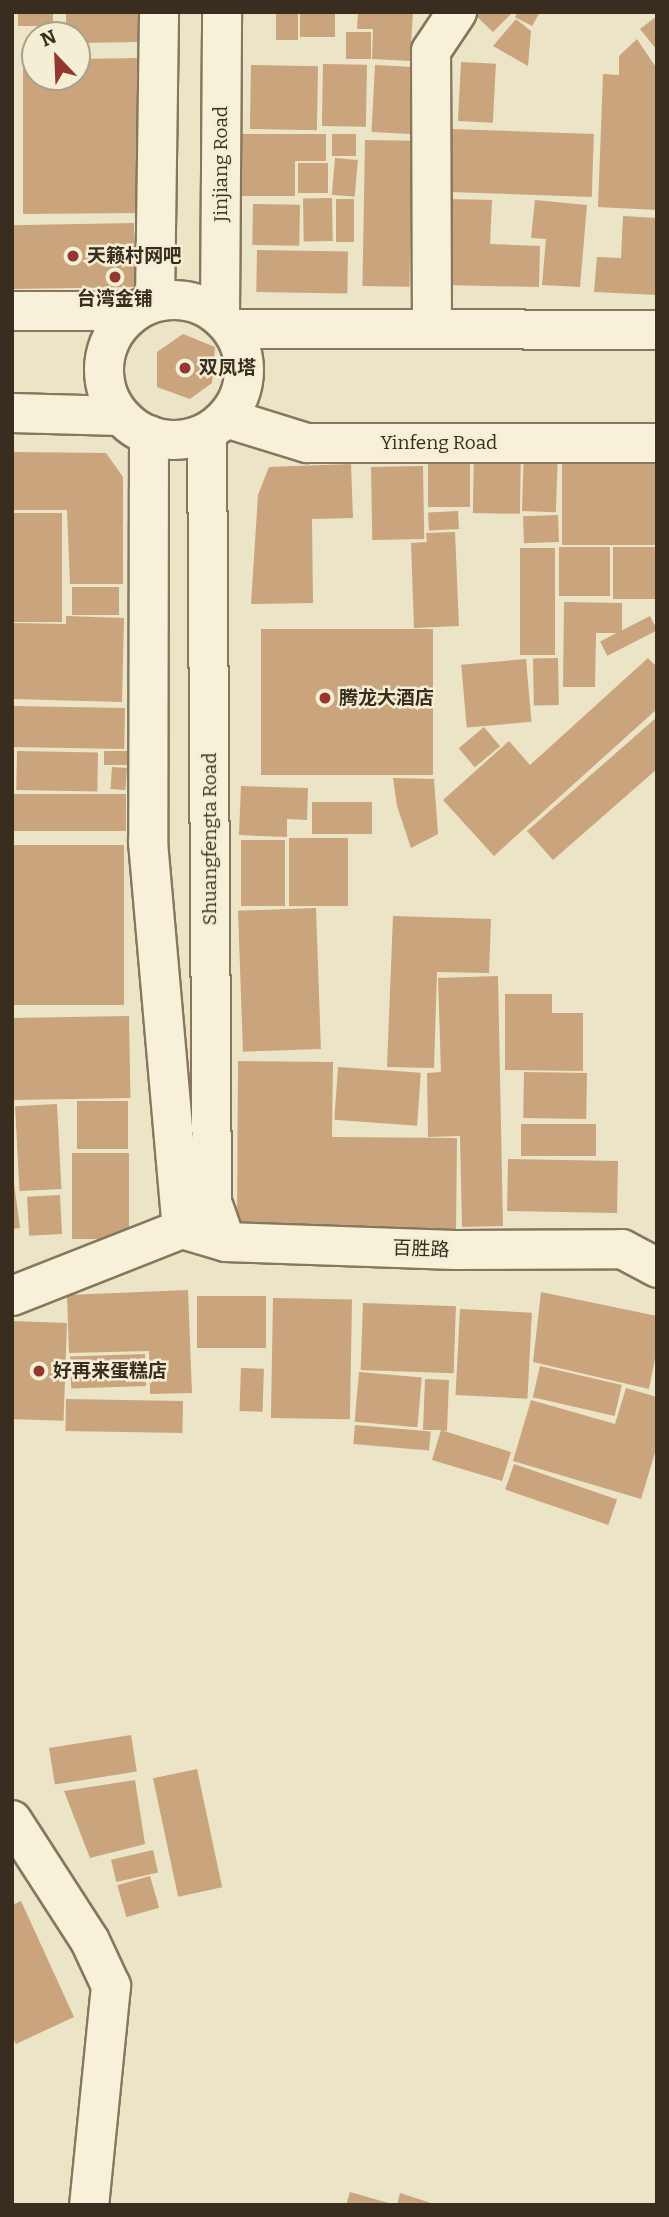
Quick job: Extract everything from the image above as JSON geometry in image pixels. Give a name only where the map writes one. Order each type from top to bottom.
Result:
[{"type":"main road","points":[[12,311],[144,307],[178,299],[200,304],[226,322],[244,354],[245,377],[239,399],[216,425],[184,440],[160,439],[135,426],[107,395],[103,372],[106,349],[117,328],[144,307],[159,12]]},
{"type":"main road","name":"Jinjiang Road","points":[[222,12],[226,322]]},
{"type":"main road","points":[[432,329],[430,51],[457,12]]},
{"type":"main road","points":[[226,322],[432,329],[657,330]]},
{"type":"main road","points":[[12,413],[135,426]]},
{"type":"main road","name":"Yinfeng Road","points":[[216,425],[307,443],[657,443]]},
{"type":"main road","name":"Shuangfengta Road","points":[[216,425],[212,1202],[226,1242]]},
{"type":"main road","points":[[135,426],[148,842],[182,1229]]},
{"type":"main road","points":[[12,1296],[182,1229],[212,1202]]},
{"type":"main road","name":"百胜路","points":[[182,1229],[226,1242],[455,1250],[622,1249],[657,1268]]},
{"type":"main road","points":[[12,1820],[90,1941],[111,1986],[89,2205]]},
{"type":"building","points":[[18,12],[53,12],[53,21],[21,21],[21,26],[18,26]]},
{"type":"building","points":[[66,12],[139,12],[139,42],[91,43],[91,21],[66,21]]},
{"type":"building","points":[[276,12],[298,12],[298,40],[276,40]]},
{"type":"building","points":[[300,12],[335,12],[335,37],[300,37]]},
{"type":"building","points":[[358,12],[413,12],[410,61],[372,59],[373,29],[357,29]]},
{"type":"building","points":[[472,12],[513,12],[493,32]]},
{"type":"building","points":[[518,12],[540,12],[532,26],[515,17]]},
{"type":"building","points":[[657,16],[657,50],[640,29]]},
{"type":"building","points":[[516,19],[531,31],[528,66],[493,46]]},
{"type":"building","points":[[346,32],[371,32],[371,59],[346,59]]},
{"type":"building","points":[[637,39],[657,69],[657,210],[598,207],[603,74],[619,75],[619,56]]},
{"type":"building","points":[[139,58],[138,213],[23,214],[23,91],[91,91],[91,59]]},
{"type":"building","points":[[461,62],[496,64],[493,123],[458,121]]},
{"type":"building","points":[[323,64],[367,65],[366,127],[322,126]]},
{"type":"building","points":[[251,65],[318,66],[317,130],[250,129]]},
{"type":"building","points":[[375,65],[418,67],[414,134],[371,132]]},
{"type":"building","points":[[451,129],[594,134],[592,197],[449,192]]},
{"type":"building","points":[[242,134],[326,134],[326,161],[295,161],[295,196],[241,196]]},
{"type":"building","points":[[332,134],[356,134],[356,156],[332,156]]},
{"type":"building","points":[[365,140],[412,141],[409,287],[362,286]]},
{"type":"building","points":[[335,158],[358,160],[355,197],[332,195]]},
{"type":"building","points":[[298,163],[328,163],[328,193],[298,193]]},
{"type":"building","points":[[332,198],[333,241],[304,241],[303,199]]},
{"type":"building","points":[[336,199],[354,199],[354,242],[336,242]]},
{"type":"building","points":[[448,199],[492,200],[490,244],[540,246],[539,287],[445,285]]},
{"type":"building","points":[[535,200],[587,205],[580,287],[542,285],[546,239],[531,238]]},
{"type":"building","points":[[253,204],[300,205],[299,246],[252,245]]},
{"type":"building","points":[[623,216],[657,218],[657,295],[594,292],[597,257],[621,258]]},
{"type":"building","name":"天籁村网吧","points":[[134,223],[135,287],[13,289],[12,225]]},
{"type":"building","points":[[257,250],[348,252],[347,294],[256,292]]},
{"type":"building","name":"双凤塔","points":[[183,334],[215,347],[212,383],[190,399],[157,387],[157,352]]},
{"type":"building","points":[[474,447],[521,448],[520,514],[473,513]]},
{"type":"building","points":[[428,448],[470,448],[470,507],[428,507]]},
{"type":"building","points":[[524,451],[558,452],[556,512],[522,511]]},
{"type":"building","points":[[12,452],[106,453],[123,477],[123,584],[70,584],[67,510],[12,510]]},
{"type":"building","points":[[562,458],[657,458],[657,545],[562,545]]},
{"type":"building","points":[[351,464],[353,518],[312,519],[313,603],[251,604],[258,495],[269,467]]},
{"type":"building","points":[[423,466],[424,539],[372,540],[371,467]]},
{"type":"building","points":[[458,511],[459,529],[429,531],[428,513]]},
{"type":"building","points":[[12,513],[62,513],[62,622],[12,622]]},
{"type":"building","points":[[558,515],[559,542],[524,543],[523,516]]},
{"type":"building","points":[[455,532],[459,626],[414,628],[411,543],[427,542],[426,533]]},
{"type":"building","points":[[559,547],[610,547],[610,596],[559,596]]},
{"type":"building","points":[[613,547],[657,547],[657,599],[613,599]]},
{"type":"building","points":[[520,548],[555,548],[555,655],[520,655]]},
{"type":"building","points":[[72,587],[119,587],[119,615],[72,615]]},
{"type":"building","points":[[564,602],[622,603],[622,633],[596,633],[595,687],[563,687]]},
{"type":"building","points":[[66,616],[124,618],[122,702],[12,699],[12,623],[66,624]]},
{"type":"building","points":[[650,616],[657,630],[607,656],[600,641]]},
{"type":"building","points":[[261,629],[433,629],[433,775],[261,775]]},
{"type":"building","points":[[533,658],[558,658],[559,705],[534,705]]},
{"type":"building","points":[[648,658],[657,667],[657,709],[494,856],[443,800],[509,741],[530,765]]},
{"type":"building","points":[[526,659],[531,722],[467,727],[461,665]]},
{"type":"building","points":[[12,706],[125,708],[124,749],[12,747]]},
{"type":"building","points":[[657,717],[657,769],[553,860],[527,831]]},
{"type":"building","points":[[484,727],[500,746],[475,767],[459,748]]},
{"type":"building","points":[[17,751],[98,752],[97,791],[16,790]]},
{"type":"building","points":[[104,751],[128,751],[128,765],[104,765]]},
{"type":"building","points":[[112,767],[127,768],[125,790],[110,789]]},
{"type":"building","points":[[393,778],[434,779],[438,834],[411,848],[397,806]]},
{"type":"building","points":[[241,786],[308,788],[307,820],[287,819],[287,837],[239,835]]},
{"type":"building","points":[[13,794],[126,794],[126,831],[13,831]]},
{"type":"building","points":[[312,802],[372,802],[372,834],[312,834]]},
{"type":"building","points":[[289,838],[348,838],[348,906],[289,906]]},
{"type":"building","points":[[241,840],[285,840],[285,906],[241,906]]},
{"type":"building","points":[[12,845],[124,845],[124,1005],[12,1005]]},
{"type":"building","points":[[316,908],[321,1049],[243,1052],[238,911]]},
{"type":"building","points":[[393,916],[491,919],[489,973],[437,972],[434,1068],[387,1067]]},
{"type":"building","points":[[498,976],[503,1226],[462,1227],[460,1136],[428,1137],[427,1073],[441,1072],[438,978]]},
{"type":"building","points":[[505,994],[552,994],[552,1013],[583,1013],[583,1071],[505,1070]]},
{"type":"building","points":[[129,1016],[130,1098],[13,1100],[12,1018]]},
{"type":"building","points":[[238,1061],[333,1062],[332,1137],[457,1138],[456,1230],[237,1227]]},
{"type":"building","points":[[338,1067],[421,1073],[417,1126],[334,1120]]},
{"type":"building","points":[[524,1072],[587,1073],[586,1119],[523,1118]]},
{"type":"building","points":[[77,1101],[128,1101],[128,1149],[77,1149]]},
{"type":"building","points":[[57,1104],[61,1189],[20,1191],[15,1106]]},
{"type":"building","points":[[521,1124],[596,1124],[596,1156],[521,1156]]},
{"type":"building","points":[[72,1153],[129,1153],[129,1239],[72,1239]]},
{"type":"building","points":[[508,1159],[618,1161],[617,1213],[507,1211]]},
{"type":"building","points":[[14,1183],[20,1228],[12,1229],[12,1184]]},
{"type":"building","points":[[60,1195],[62,1234],[29,1236],[27,1197]]},
{"type":"building","points":[[188,1290],[192,1393],[150,1394],[149,1351],[69,1353],[67,1295]]},
{"type":"building","points":[[541,1292],[657,1316],[657,1348],[649,1389],[533,1362]]},
{"type":"building","points":[[197,1296],[266,1296],[266,1348],[197,1348]]},
{"type":"building","points":[[273,1298],[352,1299],[350,1419],[271,1418]]},
{"type":"building","points":[[363,1303],[456,1306],[454,1373],[361,1370]]},
{"type":"building","points":[[460,1309],[532,1313],[527,1399],[455,1395]]},
{"type":"building","name":"好再来蛋糕店","points":[[12,1321],[67,1323],[64,1421],[12,1419]]},
{"type":"building","points":[[145,1354],[146,1386],[71,1389],[70,1357]]},
{"type":"building","points":[[540,1366],[622,1385],[615,1416],[533,1397]]},
{"type":"building","points":[[241,1368],[264,1369],[262,1412],[239,1411]]},
{"type":"building","points":[[359,1372],[422,1377],[417,1427],[355,1422]]},
{"type":"building","points":[[425,1379],[449,1380],[447,1431],[423,1430]]},
{"type":"building","points":[[626,1388],[657,1397],[657,1446],[641,1499],[513,1461],[531,1400],[615,1424]]},
{"type":"building","points":[[66,1399],[183,1401],[182,1433],[65,1431]]},
{"type":"building","points":[[355,1425],[431,1432],[429,1451],[353,1444]]},
{"type":"building","points":[[441,1430],[511,1452],[502,1481],[432,1460]]},
{"type":"building","points":[[514,1464],[617,1499],[608,1525],[505,1490]]},
{"type":"building","points":[[131,1735],[137,1772],[55,1785],[49,1748]]},
{"type":"building","points":[[197,1769],[222,1887],[178,1897],[153,1778]]},
{"type":"building","points":[[135,1780],[145,1844],[90,1858],[64,1791]]},
{"type":"building","points":[[153,1850],[158,1872],[116,1882],[111,1860]]},
{"type":"building","points":[[150,1876],[159,1908],[126,1917],[117,1885]]},
{"type":"building","points":[[21,1901],[74,2017],[16,2044],[12,2036],[12,1905]]},
{"type":"building","points":[[350,2192],[392,2204],[392,2205],[346,2205]]},
{"type":"building","points":[[400,2193],[434,2204],[434,2205],[397,2205]]},
{"type":"place","name":"天籁村网吧","points":[[73,256]]},
{"type":"place","name":"台湾金铺","points":[[115,277]]},
{"type":"place","name":"双凤塔","points":[[185,368]]},
{"type":"place","name":"腾龙大酒店","points":[[325,698]]},
{"type":"place","name":"好再来蛋糕店","points":[[39,1371]]}]
